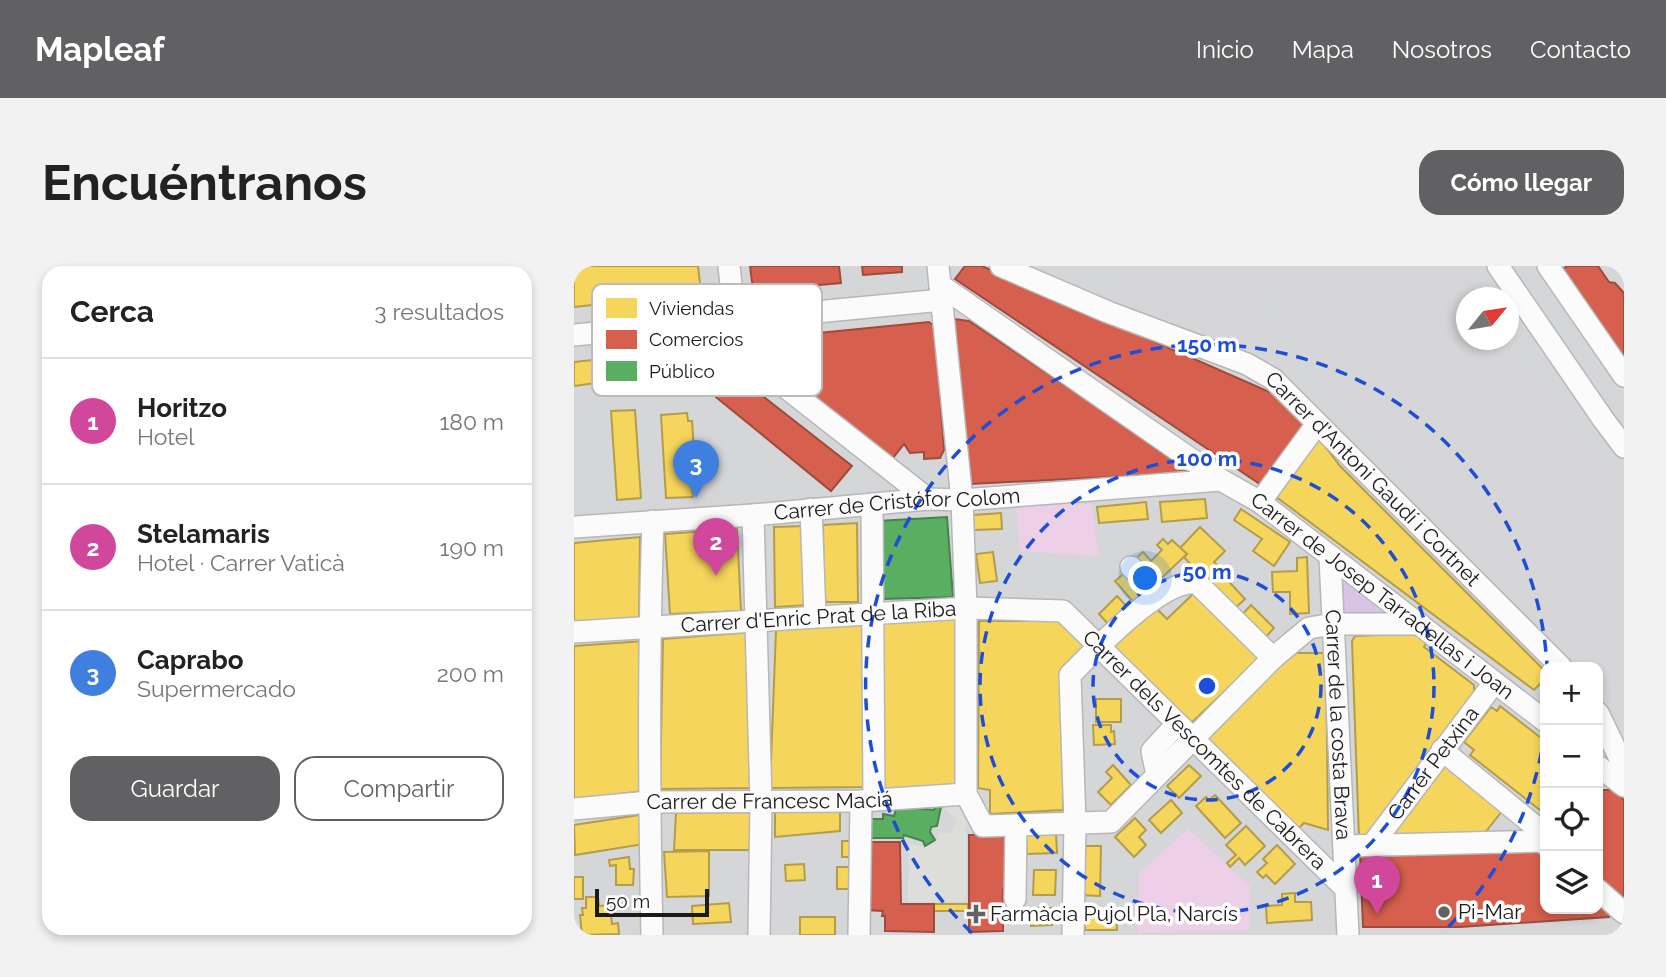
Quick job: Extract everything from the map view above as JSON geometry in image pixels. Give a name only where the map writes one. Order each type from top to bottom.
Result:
[{"type":"street","points":[[729,266],[731,284]]},
{"type":"street","name":"Carrer d'Antoni Gaudí i Cortnet","points":[[1001,266],[1108,312],[1247,364],[1273,379],[1556,662]]},
{"type":"street","points":[[1498,266],[1624,447]]},
{"type":"street","points":[[1548,266],[1624,376]]},
{"type":"street","points":[[822,304],[940,283],[962,500],[966,608],[966,794],[983,825],[1111,822],[1273,658],[1308,628],[1333,624],[1420,624]]},
{"type":"street","name":"Carrer de Josep Tarradellas i Joan","points":[[940,283],[1221,480],[1260,502],[1540,717]]},
{"type":"street","points":[[574,335],[592,333]]},
{"type":"street","points":[[797,396],[928,499]]},
{"type":"street","points":[[1260,502],[1317,424]]},
{"type":"street","name":"Carrer de Cristófor Colom","points":[[574,527],[754,515],[928,499],[962,500],[1221,480]]},
{"type":"street","points":[[859,935],[868,800],[872,504]]},
{"type":"street","points":[[811,509],[815,616]]},
{"type":"street","points":[[754,515],[761,802],[759,935]]},
{"type":"street","points":[[652,935],[649,627],[653,521]]},
{"type":"street","name":"Carrer de la costa Brava","points":[[1329,557],[1348,935]]},
{"type":"street","points":[[1132,567],[1161,593]]},
{"type":"street","points":[[1073,935],[1075,823],[1070,675],[1100,645],[1161,593],[1183,583],[1197,583],[1273,658]]},
{"type":"street","name":"Carrer d'Enric Prat de la Riba","points":[[574,632],[871,612],[966,608],[1063,611]]},
{"type":"street","name":"Carrer dels Vescomtes de Cabrera","points":[[1063,611],[1346,889]]},
{"type":"street","name":"Carrer Petxina","points":[[1372,845],[1494,683]]},
{"type":"street","points":[[1603,723],[1624,767]]},
{"type":"street","points":[[1157,775],[1152,751],[1177,724]]},
{"type":"street","points":[[1442,750],[1536,827],[1540,834]]},
{"type":"street","points":[[1603,773],[1624,786]]},
{"type":"street","name":"Carrer de Francesc Maciá","points":[[574,809],[649,802],[868,800],[966,794]]},
{"type":"street","points":[[1015,899],[1016,825]]},
{"type":"street","points":[[1344,846],[1540,841]]},
{"type":"street","points":[[1603,895],[1624,914]]},
{"type":"shaded area","points":[[574,266],[1624,266],[1624,935],[574,935]]},
{"type":"shaded area","points":[[1134,266],[1272,266],[1261,312],[1274,339],[1298,365],[1288,374],[1109,296]]},
{"type":"shaded area","points":[[1287,266],[1462,266],[1476,287],[1456,287],[1456,350],[1513,350],[1591,454],[1624,490],[1624,732],[1603,684],[1603,662],[1576,662],[1566,654],[1291,339],[1277,311]]},
{"type":"shaded area","points":[[1091,504],[1099,556],[1020,551],[1016,506]]},
{"type":"shaded area","points":[[1332,562],[1411,623],[1333,614]]},
{"type":"shaded area","points":[[1161,708],[1187,734],[1145,779],[1132,748]]},
{"type":"shaded area","points":[[983,794],[983,826],[966,826],[966,902],[908,902],[909,844],[926,847],[935,844],[939,833],[950,833],[957,821],[943,806],[942,796]]},
{"type":"shaded area","points":[[1188,829],[1250,886],[1249,931],[1138,932],[1139,873]]},
{"type":"building: Viviendas","points":[[574,266],[698,266],[700,284],[592,284],[592,305],[574,307]]},
{"type":"building: Viviendas","points":[[592,360],[592,384],[574,386],[574,362]]},
{"type":"building: Viviendas","points":[[635,410],[641,498],[617,500],[611,411]]},
{"type":"building: Viviendas","points":[[687,413],[688,421],[692,421],[694,450],[689,450],[690,459],[693,459],[693,497],[666,498],[661,415]]},
{"type":"building: Viviendas","points":[[1315,433],[1340,466],[1540,666],[1540,684],[1534,690],[1271,493]]},
{"type":"building: Viviendas","points":[[1205,499],[1207,518],[1162,522],[1160,502]]},
{"type":"building: Viviendas","points":[[1146,502],[1148,519],[1099,523],[1097,507]]},
{"type":"building: Viviendas","points":[[1241,509],[1290,542],[1274,566],[1253,551],[1262,539],[1234,520]]},
{"type":"building: Viviendas","points":[[1001,513],[1002,529],[974,530],[973,515]]},
{"type":"building: Viviendas","points":[[857,523],[858,602],[824,602],[823,525]]},
{"type":"building: Viviendas","points":[[806,526],[809,605],[775,607],[774,527]]},
{"type":"building: Viviendas","points":[[1200,527],[1225,551],[1214,562],[1222,570],[1208,584],[1184,557],[1187,554],[1180,548]]},
{"type":"building: Viviendas","points":[[737,529],[741,611],[670,614],[665,534]]},
{"type":"building: Viviendas","points":[[640,537],[639,619],[574,622],[574,543]]},
{"type":"building: Viviendas","points":[[1163,539],[1168,544],[1172,540],[1187,554],[1154,585],[1132,562],[1143,552],[1151,561],[1162,550],[1157,545]]},
{"type":"building: Viviendas","points":[[993,552],[997,581],[980,583],[976,554]]},
{"type":"building: Viviendas","points":[[1307,557],[1309,613],[1290,614],[1290,592],[1273,592],[1272,572],[1297,571],[1297,558]]},
{"type":"building: Viviendas","points":[[1127,571],[1147,593],[1135,604],[1115,581]]},
{"type":"building: Viviendas","points":[[1220,572],[1245,599],[1233,610],[1208,584]]},
{"type":"building: Viviendas","points":[[1196,591],[1260,658],[1188,726],[1112,646],[1154,606],[1167,619]]},
{"type":"building: Viviendas","points":[[1117,596],[1130,610],[1111,627],[1099,614]]},
{"type":"building: Viviendas","points":[[1251,605],[1274,628],[1263,640],[1240,617]]},
{"type":"building: Viviendas","points":[[956,617],[959,788],[879,789],[883,623]]},
{"type":"building: Viviendas","points":[[979,621],[1063,621],[1090,646],[1066,669],[1063,810],[990,814],[990,790],[978,788]]},
{"type":"building: Viviendas","points":[[867,623],[866,787],[770,788],[776,630]]},
{"type":"building: Viviendas","points":[[752,632],[753,788],[660,789],[663,639]]},
{"type":"building: Viviendas","points":[[1405,634],[1428,640],[1424,647],[1474,685],[1474,692],[1364,838],[1359,838],[1352,641],[1355,636]]},
{"type":"building: Viviendas","points":[[644,641],[643,791],[574,800],[574,646]]},
{"type":"building: Viviendas","points":[[1291,653],[1326,653],[1328,830],[1304,823],[1295,832],[1204,738]]},
{"type":"building: Viviendas","points":[[1096,699],[1121,699],[1121,722],[1096,722]]},
{"type":"building: Viviendas","points":[[1500,706],[1540,737],[1540,810],[1470,755],[1474,750],[1464,742],[1491,707],[1497,711]]},
{"type":"building: Viviendas","points":[[1093,725],[1111,725],[1115,744],[1094,745]]},
{"type":"building: Viviendas","points":[[1113,765],[1131,785],[1111,805],[1098,792],[1112,778],[1106,772]]},
{"type":"building: Viviendas","points":[[1189,765],[1201,776],[1179,798],[1167,786]]},
{"type":"building: Viviendas","points":[[1445,765],[1503,810],[1480,839],[1395,838],[1388,828]]},
{"type":"building: Viviendas","points":[[1215,795],[1241,823],[1225,838],[1196,806],[1206,797],[1209,800]]},
{"type":"building: Viviendas","points":[[1171,800],[1182,813],[1161,833],[1149,820]]},
{"type":"building: Viviendas","points":[[775,811],[840,812],[840,831],[775,837]]},
{"type":"building: Viviendas","points":[[752,812],[751,850],[674,850],[676,813]]},
{"type":"building: Viviendas","points":[[639,815],[644,844],[575,855],[574,825]]},
{"type":"building: Viviendas","points":[[1135,818],[1146,830],[1139,837],[1146,845],[1134,857],[1115,837]]},
{"type":"building: Viviendas","points":[[1246,826],[1265,846],[1245,865],[1239,858],[1230,867],[1227,863],[1236,855],[1226,845]]},
{"type":"building: Viviendas","points":[[1056,834],[1057,853],[1027,854],[1026,835]]},
{"type":"building: Viviendas","points":[[842,841],[855,841],[855,857],[842,857]]},
{"type":"building: Viviendas","points":[[1277,845],[1295,864],[1275,884],[1266,875],[1263,878],[1257,872],[1267,863],[1263,859]]},
{"type":"building: Viviendas","points":[[1080,846],[1101,846],[1100,896],[1079,895]]},
{"type":"building: Viviendas","points":[[709,851],[709,896],[667,897],[664,852]]},
{"type":"building: Viviendas","points":[[629,857],[630,869],[634,869],[633,885],[616,885],[616,865],[610,866],[609,860]]},
{"type":"building: Viviendas","points":[[804,864],[805,880],[786,881],[785,865]]},
{"type":"building: Viviendas","points":[[837,867],[854,867],[854,889],[837,889]]},
{"type":"building: Viviendas","points":[[1034,870],[1056,870],[1055,895],[1033,895]]},
{"type":"building: Viviendas","points":[[574,877],[583,877],[583,899],[574,899]]},
{"type":"building: Viviendas","points":[[1295,893],[1295,902],[1311,902],[1312,920],[1267,923],[1266,906],[1282,905],[1282,894]]},
{"type":"building: Viviendas","points":[[586,897],[598,897],[599,906],[613,905],[615,914],[611,914],[612,924],[618,923],[619,934],[582,935],[580,915],[583,915],[582,908],[586,908]]},
{"type":"building: Viviendas","points":[[729,903],[731,922],[693,924],[692,906]]},
{"type":"building: Viviendas","points":[[934,904],[968,904],[968,911],[934,911]]},
{"type":"building: Viviendas","points":[[1031,908],[1051,908],[1052,925],[1031,926]]},
{"type":"building: Viviendas","points":[[1116,913],[1117,930],[1085,930],[1084,914]]},
{"type":"building: Viviendas","points":[[800,917],[835,917],[835,935],[800,935]]},
{"type":"building: Comercios","points":[[750,266],[839,266],[841,283],[755,284],[752,282]]},
{"type":"building: Comercios","points":[[862,266],[902,266],[902,272],[863,275]]},
{"type":"building: Comercios","points":[[965,266],[982,266],[1283,398],[1308,427],[1264,487],[955,279]]},
{"type":"building: Comercios","points":[[1567,266],[1598,266],[1609,282],[1615,283],[1624,293],[1624,361],[1563,269]]},
{"type":"building: Comercios","points":[[954,319],[969,321],[1190,464],[1186,473],[971,484]]},
{"type":"building: Comercios","points":[[929,322],[935,327],[944,450],[940,458],[924,459],[924,452],[910,453],[904,444],[893,458],[813,396],[822,396],[822,333]]},
{"type":"building: Comercios","points":[[715,396],[763,396],[852,466],[831,491]]},
{"type":"building: Comercios","points":[[1603,790],[1612,790],[1624,800],[1624,901],[1603,882]]},
{"type":"building: Comercios","points":[[969,835],[1013,835],[1012,876],[1003,889],[1003,931],[969,932]]},
{"type":"building: Comercios","points":[[865,842],[900,842],[901,904],[934,904],[934,932],[885,931],[883,911],[865,910]]},
{"type":"building: Comercios","points":[[1360,852],[1540,852],[1540,914],[1603,914],[1603,899],[1613,908],[1609,917],[1460,927],[1363,927]]},
{"type":"building: Público","points":[[947,517],[953,597],[883,599],[878,521]]},
{"type":"building: Público","points":[[936,806],[941,807],[937,826],[931,827],[930,832],[935,840],[925,846],[923,841],[904,835],[903,838],[871,838],[868,819],[883,819],[883,814],[894,816],[896,809],[905,807],[934,810]]},
{"type":"place","name":"Caprabo","points":[[696,498]]},
{"type":"place","name":"Stelamaris","points":[[716,576]]},
{"type":"place","name":"Pi-Mar","points":[[1444,912]]},
{"type":"place","name":"Farmàcia Pujol Pla, Narcís","points":[[976,914]]},
{"type":"place","name":"Horitzo","points":[[1377,914]]}]
